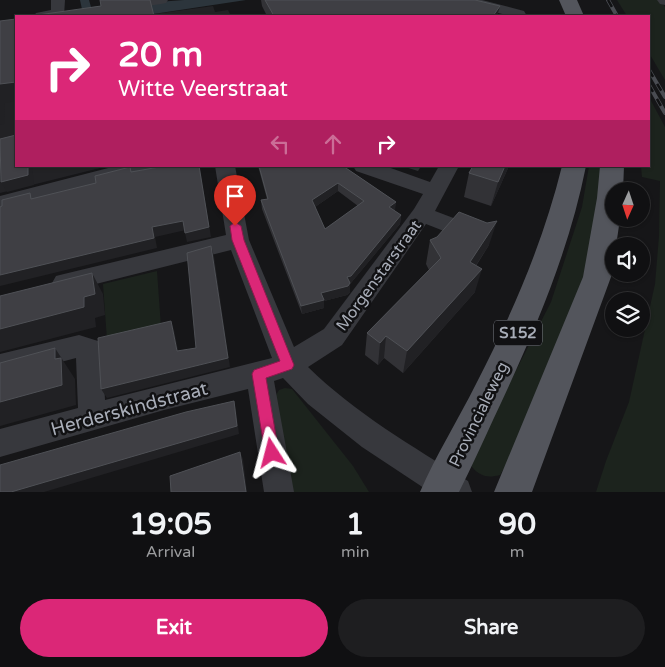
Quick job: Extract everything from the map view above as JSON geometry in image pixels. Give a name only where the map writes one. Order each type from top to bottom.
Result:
[{"type":"main road","points":[[551,0],[558,15]]},
{"type":"main road","points":[[568,0],[575,15]]},
{"type":"main road","name":"Provincialeweg","points":[[447,489],[542,279],[560,223],[574,167]]},
{"type":"main road","points":[[513,492],[597,277],[610,198],[612,167]]},
{"type":"street","points":[[106,8],[162,0]]},
{"type":"street","points":[[468,1],[518,10]]},
{"type":"street","points":[[43,15],[58,7],[77,12]]},
{"type":"street","points":[[0,203],[139,167]]},
{"type":"street","points":[[225,167],[238,240],[288,365],[318,395],[372,437],[447,489]]},
{"type":"street","points":[[366,167],[435,191]]},
{"type":"street","name":"Morgenstarstraat","points":[[259,374],[288,365],[333,336],[422,214],[448,167]]},
{"type":"street","points":[[422,214],[481,237]]},
{"type":"street","points":[[46,288],[238,240]]},
{"type":"street","points":[[0,366],[80,346],[89,348],[92,417]]},
{"type":"street","points":[[259,374],[279,492]]},
{"type":"street","name":"Herderskindstraat","points":[[0,442],[259,374]]},
{"type":"shaded area","points":[[80,0],[89,0],[91,7],[184,0],[246,0],[147,15],[79,15],[83,14]]},
{"type":"shaded area","points":[[617,0],[660,0],[665,7],[665,80],[650,55],[650,15],[626,15]]},
{"type":"shaded area","points":[[213,6],[215,12],[228,10],[230,15],[147,15]]},
{"type":"shaded area","points":[[15,34],[15,167],[104,167],[0,193],[0,37]]},
{"type":"shaded area","points":[[650,99],[665,127],[665,492],[596,492],[629,402],[643,337],[650,337],[650,307],[655,284],[659,236],[660,181],[642,177],[641,167],[650,167]]},
{"type":"shaded area","points":[[589,167],[601,167],[600,194],[585,281],[516,448],[500,475],[485,476],[478,473],[472,467],[472,457],[551,302],[582,207]]},
{"type":"shaded area","points":[[157,271],[161,327],[107,340],[103,284]]},
{"type":"shaded area","points":[[285,388],[292,389],[353,466],[369,492],[290,492],[275,397],[279,390]]},
{"type":"building","points":[[100,0],[150,0],[154,15],[38,15],[101,6]]},
{"type":"building","points":[[265,0],[475,0],[500,6],[494,15],[273,15]]},
{"type":"building","points":[[15,19],[15,82],[0,84],[0,21]]},
{"type":"building","points":[[15,135],[15,167],[28,167],[28,175],[1,182],[0,139]]},
{"type":"building","points":[[130,167],[131,172],[159,167],[199,167],[209,227],[185,233],[183,221],[152,227],[154,238],[0,275],[0,207],[2,206],[2,200],[30,193],[31,199],[96,183],[95,176]]},
{"type":"building","points":[[259,167],[344,167],[396,202],[389,207],[401,215],[351,276],[347,277],[350,283],[348,286],[321,293],[324,300],[301,306],[261,200],[268,199]],"holes":[[[338,183],[364,201],[325,229],[312,200]]]},
{"type":"building","points":[[472,167],[505,167],[498,182],[469,173]]},
{"type":"building","points":[[459,212],[487,223],[497,221],[470,262],[482,269],[407,351],[386,336],[380,343],[367,333],[441,258],[430,240],[437,237]]},
{"type":"building","points":[[211,246],[228,358],[101,389],[98,338],[171,321],[177,351],[196,348],[187,253]]},
{"type":"building","points":[[92,273],[95,294],[84,297],[84,307],[0,329],[0,296]]},
{"type":"building","points":[[55,348],[55,359],[61,358],[62,385],[0,402],[0,363]]},
{"type":"building","points":[[234,401],[237,426],[11,492],[0,492],[0,465],[186,412]]},
{"type":"building","points":[[240,452],[246,492],[171,492],[170,476]]},
{"type":"railway","points":[[608,0],[616,15]]},
{"type":"railway","points":[[650,72],[665,97]]},
{"type":"railway","points":[[650,87],[665,113]]},
{"type":"route","points":[[235,226],[238,240],[288,365],[259,374],[272,453]]}]
